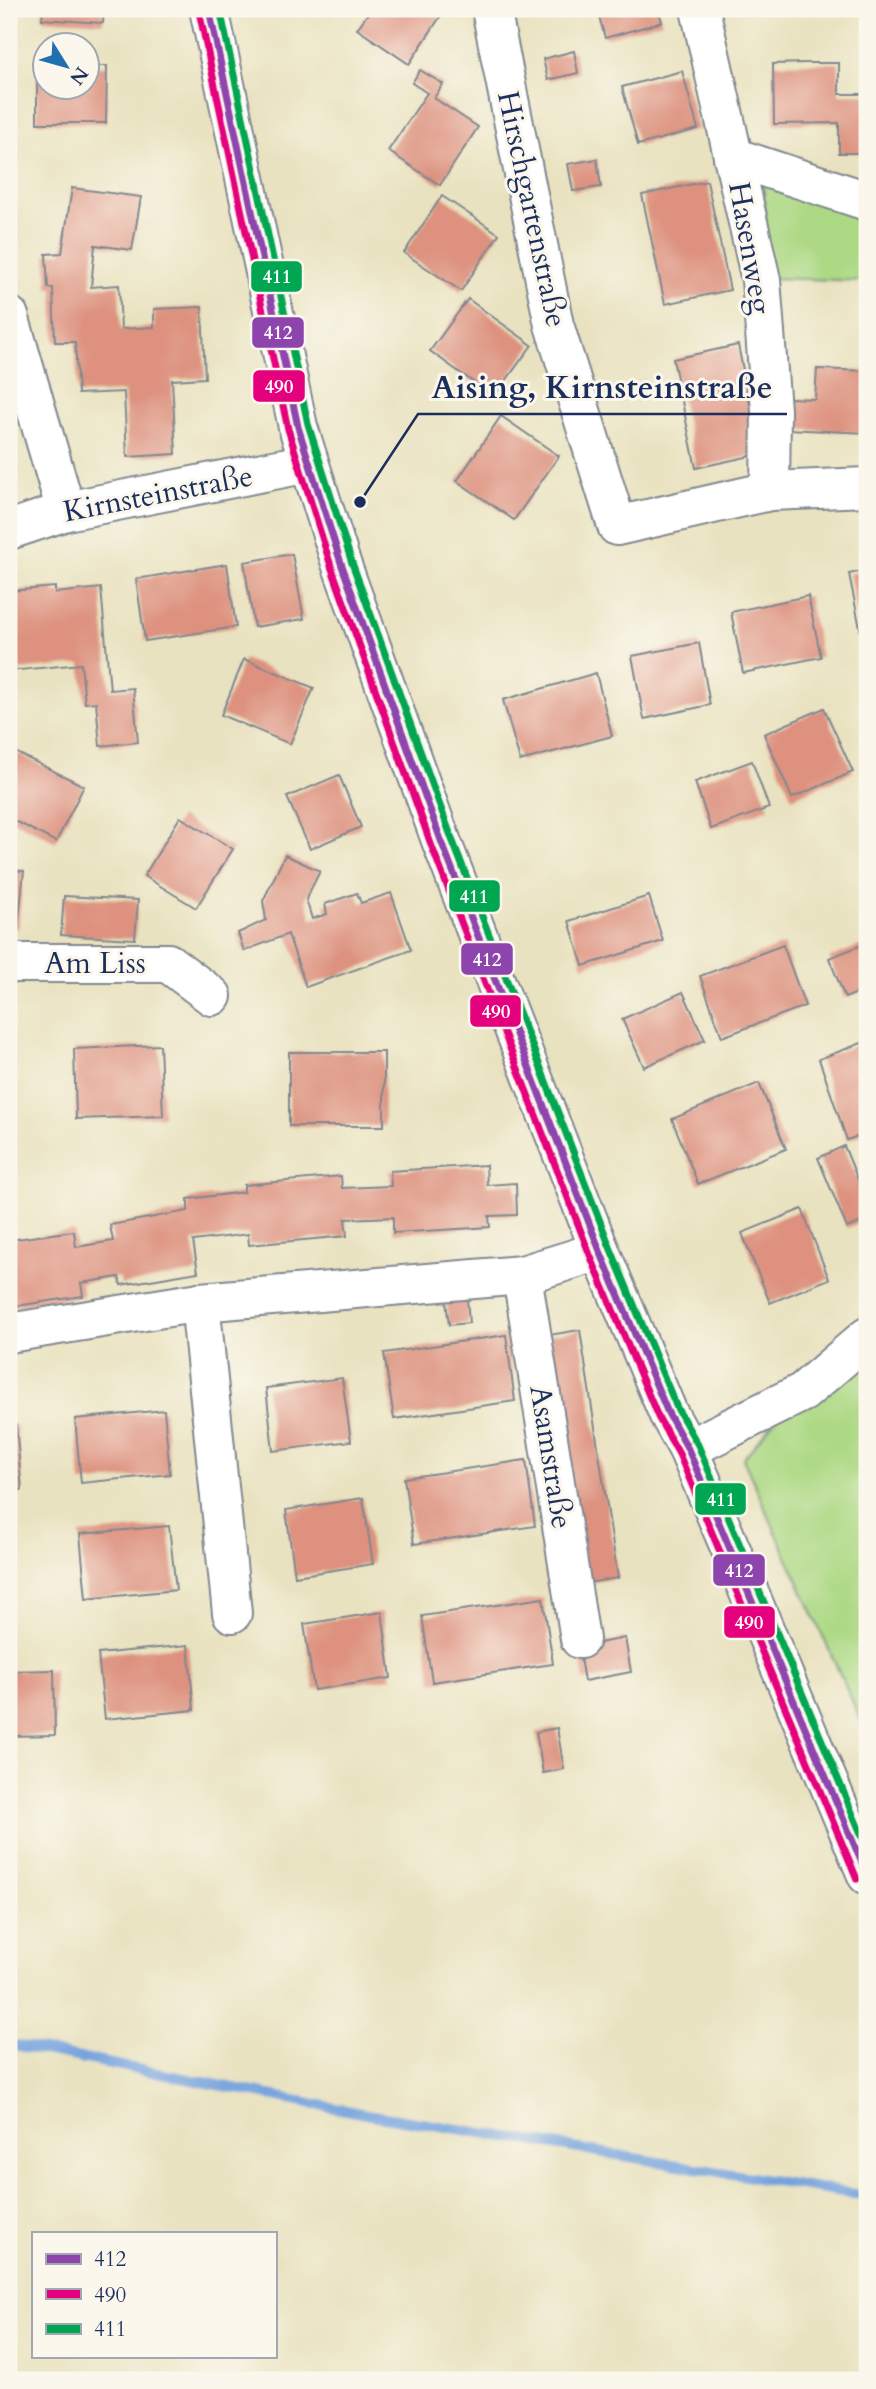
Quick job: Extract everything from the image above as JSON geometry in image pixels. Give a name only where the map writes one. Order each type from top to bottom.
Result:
[{"type":"street","points":[[209,9],[295,414],[339,558],[442,844],[600,1251],[668,1413],[688,1449],[867,1875]]},
{"type":"street","name":"Hirschgartenstraße","points":[[491,9],[554,325],[617,526],[770,491],[867,487]]},
{"type":"street","name":"Hasenweg","points":[[699,9],[761,280],[771,410],[770,491]]},
{"type":"street","points":[[733,157],[867,201]]},
{"type":"street","points":[[9,316],[66,510]]},
{"type":"street","name":"Kirnsteinstraße","points":[[9,530],[66,510],[309,464]]},
{"type":"street","name":"Am Liss","points":[[9,964],[168,963],[212,996]]},
{"type":"street","points":[[9,1333],[200,1302],[522,1275],[600,1251]]},
{"type":"street","name":"Asamstraße","points":[[522,1275],[580,1639]]},
{"type":"street","points":[[200,1302],[232,1613]]},
{"type":"street","points":[[688,1449],[803,1392],[867,1337]]},
{"type":"green space","points":[[763,181],[834,205],[867,220],[867,281],[769,278]]},
{"type":"green space","points":[[867,1310],[867,1734],[743,1459]]},
{"type":"building","points":[[43,9],[104,9],[103,23],[42,19]]},
{"type":"building","points":[[371,9],[433,9],[442,14],[409,64],[357,29]]},
{"type":"building","points":[[597,9],[658,9],[662,22],[605,38]]},
{"type":"building","points":[[574,51],[578,73],[548,80],[543,59]]},
{"type":"building","points":[[839,63],[839,94],[867,94],[867,153],[839,153],[839,123],[774,124],[773,64]]},
{"type":"building","points":[[102,66],[107,66],[106,123],[37,123],[37,102],[102,102]]},
{"type":"building","points":[[420,70],[443,84],[434,98],[478,127],[440,185],[388,151],[427,93],[412,83]]},
{"type":"building","points":[[682,71],[698,129],[638,145],[622,87]]},
{"type":"building","points":[[597,159],[601,187],[573,191],[568,164]]},
{"type":"building","points":[[707,181],[730,290],[665,304],[642,195]]},
{"type":"building","points":[[72,188],[141,197],[132,250],[95,245],[91,287],[119,285],[121,329],[154,327],[154,309],[202,307],[205,378],[172,380],[176,454],[127,457],[124,392],[78,394],[75,342],[55,342],[53,288],[48,288],[46,254],[62,253]]},
{"type":"building","points":[[442,196],[499,234],[461,291],[404,253]]},
{"type":"building","points":[[468,299],[532,345],[494,397],[430,351]]},
{"type":"building","points":[[738,345],[760,454],[696,468],[673,359]]},
{"type":"building","points":[[817,369],[867,371],[867,433],[787,429],[789,398],[815,399]]},
{"type":"building","points":[[501,416],[559,456],[514,520],[457,481]]},
{"type":"building","points":[[292,554],[304,619],[254,627],[244,562]]},
{"type":"building","points":[[227,564],[236,627],[145,641],[136,579]]},
{"type":"building","points":[[867,570],[867,632],[861,633],[849,574]]},
{"type":"building","points":[[55,587],[55,593],[101,588],[110,690],[133,688],[138,742],[100,746],[96,702],[85,703],[81,664],[9,671],[9,591]]},
{"type":"building","points":[[808,596],[821,657],[743,673],[731,612]]},
{"type":"building","points":[[699,643],[710,705],[644,719],[632,656]]},
{"type":"building","points":[[244,659],[314,688],[290,744],[221,715]]},
{"type":"building","points":[[596,673],[612,736],[520,761],[503,700]]},
{"type":"building","points":[[824,708],[853,772],[792,798],[764,734]]},
{"type":"building","points":[[9,749],[84,786],[56,842],[9,818]]},
{"type":"building","points":[[752,761],[769,808],[711,829],[695,782]]},
{"type":"building","points":[[339,775],[361,827],[310,849],[287,797]]},
{"type":"building","points":[[180,817],[233,849],[196,908],[144,876]]},
{"type":"building","points":[[285,855],[320,871],[306,899],[312,919],[327,914],[325,904],[357,893],[361,903],[391,893],[411,950],[306,987],[288,934],[244,951],[238,933],[266,920],[263,901]]},
{"type":"building","points":[[9,870],[24,871],[18,929],[9,928]]},
{"type":"building","points":[[64,896],[138,900],[135,939],[61,935]]},
{"type":"building","points":[[649,896],[663,941],[583,966],[569,921]]},
{"type":"building","points":[[867,943],[867,989],[845,998],[829,958]]},
{"type":"building","points":[[783,945],[805,1006],[722,1037],[700,976]]},
{"type":"building","points":[[683,992],[705,1040],[644,1067],[622,1019]]},
{"type":"building","points":[[867,1041],[867,1133],[847,1140],[819,1059]]},
{"type":"building","points":[[160,1045],[163,1116],[76,1119],[74,1049]]},
{"type":"building","points":[[289,1052],[384,1052],[384,1126],[289,1126]]},
{"type":"building","points":[[9,1056],[14,1057],[12,1122],[9,1122]]},
{"type":"building","points":[[759,1083],[786,1149],[698,1184],[672,1119]]},
{"type":"building","points":[[844,1146],[867,1202],[867,1220],[847,1228],[818,1158]]},
{"type":"building","points":[[486,1165],[487,1185],[516,1183],[517,1215],[489,1216],[490,1227],[393,1233],[393,1217],[345,1219],[347,1236],[249,1245],[248,1234],[193,1241],[198,1272],[121,1285],[119,1277],[81,1283],[83,1296],[9,1307],[9,1240],[74,1231],[76,1247],[113,1241],[110,1225],[188,1211],[188,1199],[244,1192],[244,1185],[341,1176],[342,1188],[391,1186],[390,1171]]},
{"type":"building","points":[[802,1209],[829,1279],[770,1303],[742,1233]]},
{"type":"building","points":[[467,1299],[469,1323],[449,1325],[446,1301]]},
{"type":"building","points":[[580,1330],[618,1578],[587,1583],[549,1335]]},
{"type":"building","points":[[506,1335],[515,1401],[394,1419],[384,1353]]},
{"type":"building","points":[[342,1378],[351,1441],[273,1451],[266,1388]]},
{"type":"building","points":[[164,1410],[170,1474],[81,1483],[75,1419]]},
{"type":"building","points":[[16,1425],[22,1490],[9,1491],[9,1426]]},
{"type":"building","points":[[526,1460],[535,1526],[414,1544],[404,1478]]},
{"type":"building","points":[[363,1498],[373,1564],[295,1576],[286,1510]]},
{"type":"building","points":[[169,1526],[176,1590],[86,1599],[80,1534]]},
{"type":"building","points":[[543,1598],[553,1664],[432,1682],[422,1616]]},
{"type":"building","points":[[382,1612],[391,1678],[314,1690],[304,1624]]},
{"type":"building","points":[[625,1638],[631,1672],[584,1681],[578,1647]]},
{"type":"building","points":[[188,1645],[194,1710],[105,1719],[98,1654]]},
{"type":"building","points":[[54,1670],[55,1735],[9,1736],[9,1671]]},
{"type":"building","points":[[557,1728],[564,1769],[543,1773],[536,1732]]},
{"type":"waterway","points":[[9,2044],[366,2114],[867,2196]]},
{"type":"transit line","name":"412","points":[[209,9],[298,427],[341,563],[442,843],[600,1251],[668,1413],[688,1449],[867,1875]]},
{"type":"transit line","name":"411","points":[[220,9],[308,424],[351,560],[452,839],[610,1247],[677,1408],[698,1445],[867,1848]]},
{"type":"transit line","name":"490","points":[[199,11],[288,429],[331,566],[432,847],[590,1255],[658,1417],[679,1454],[857,1879]]},
{"type":"place","name":"Aising, Kirnsteinstraße","points":[[360,502]]}]
